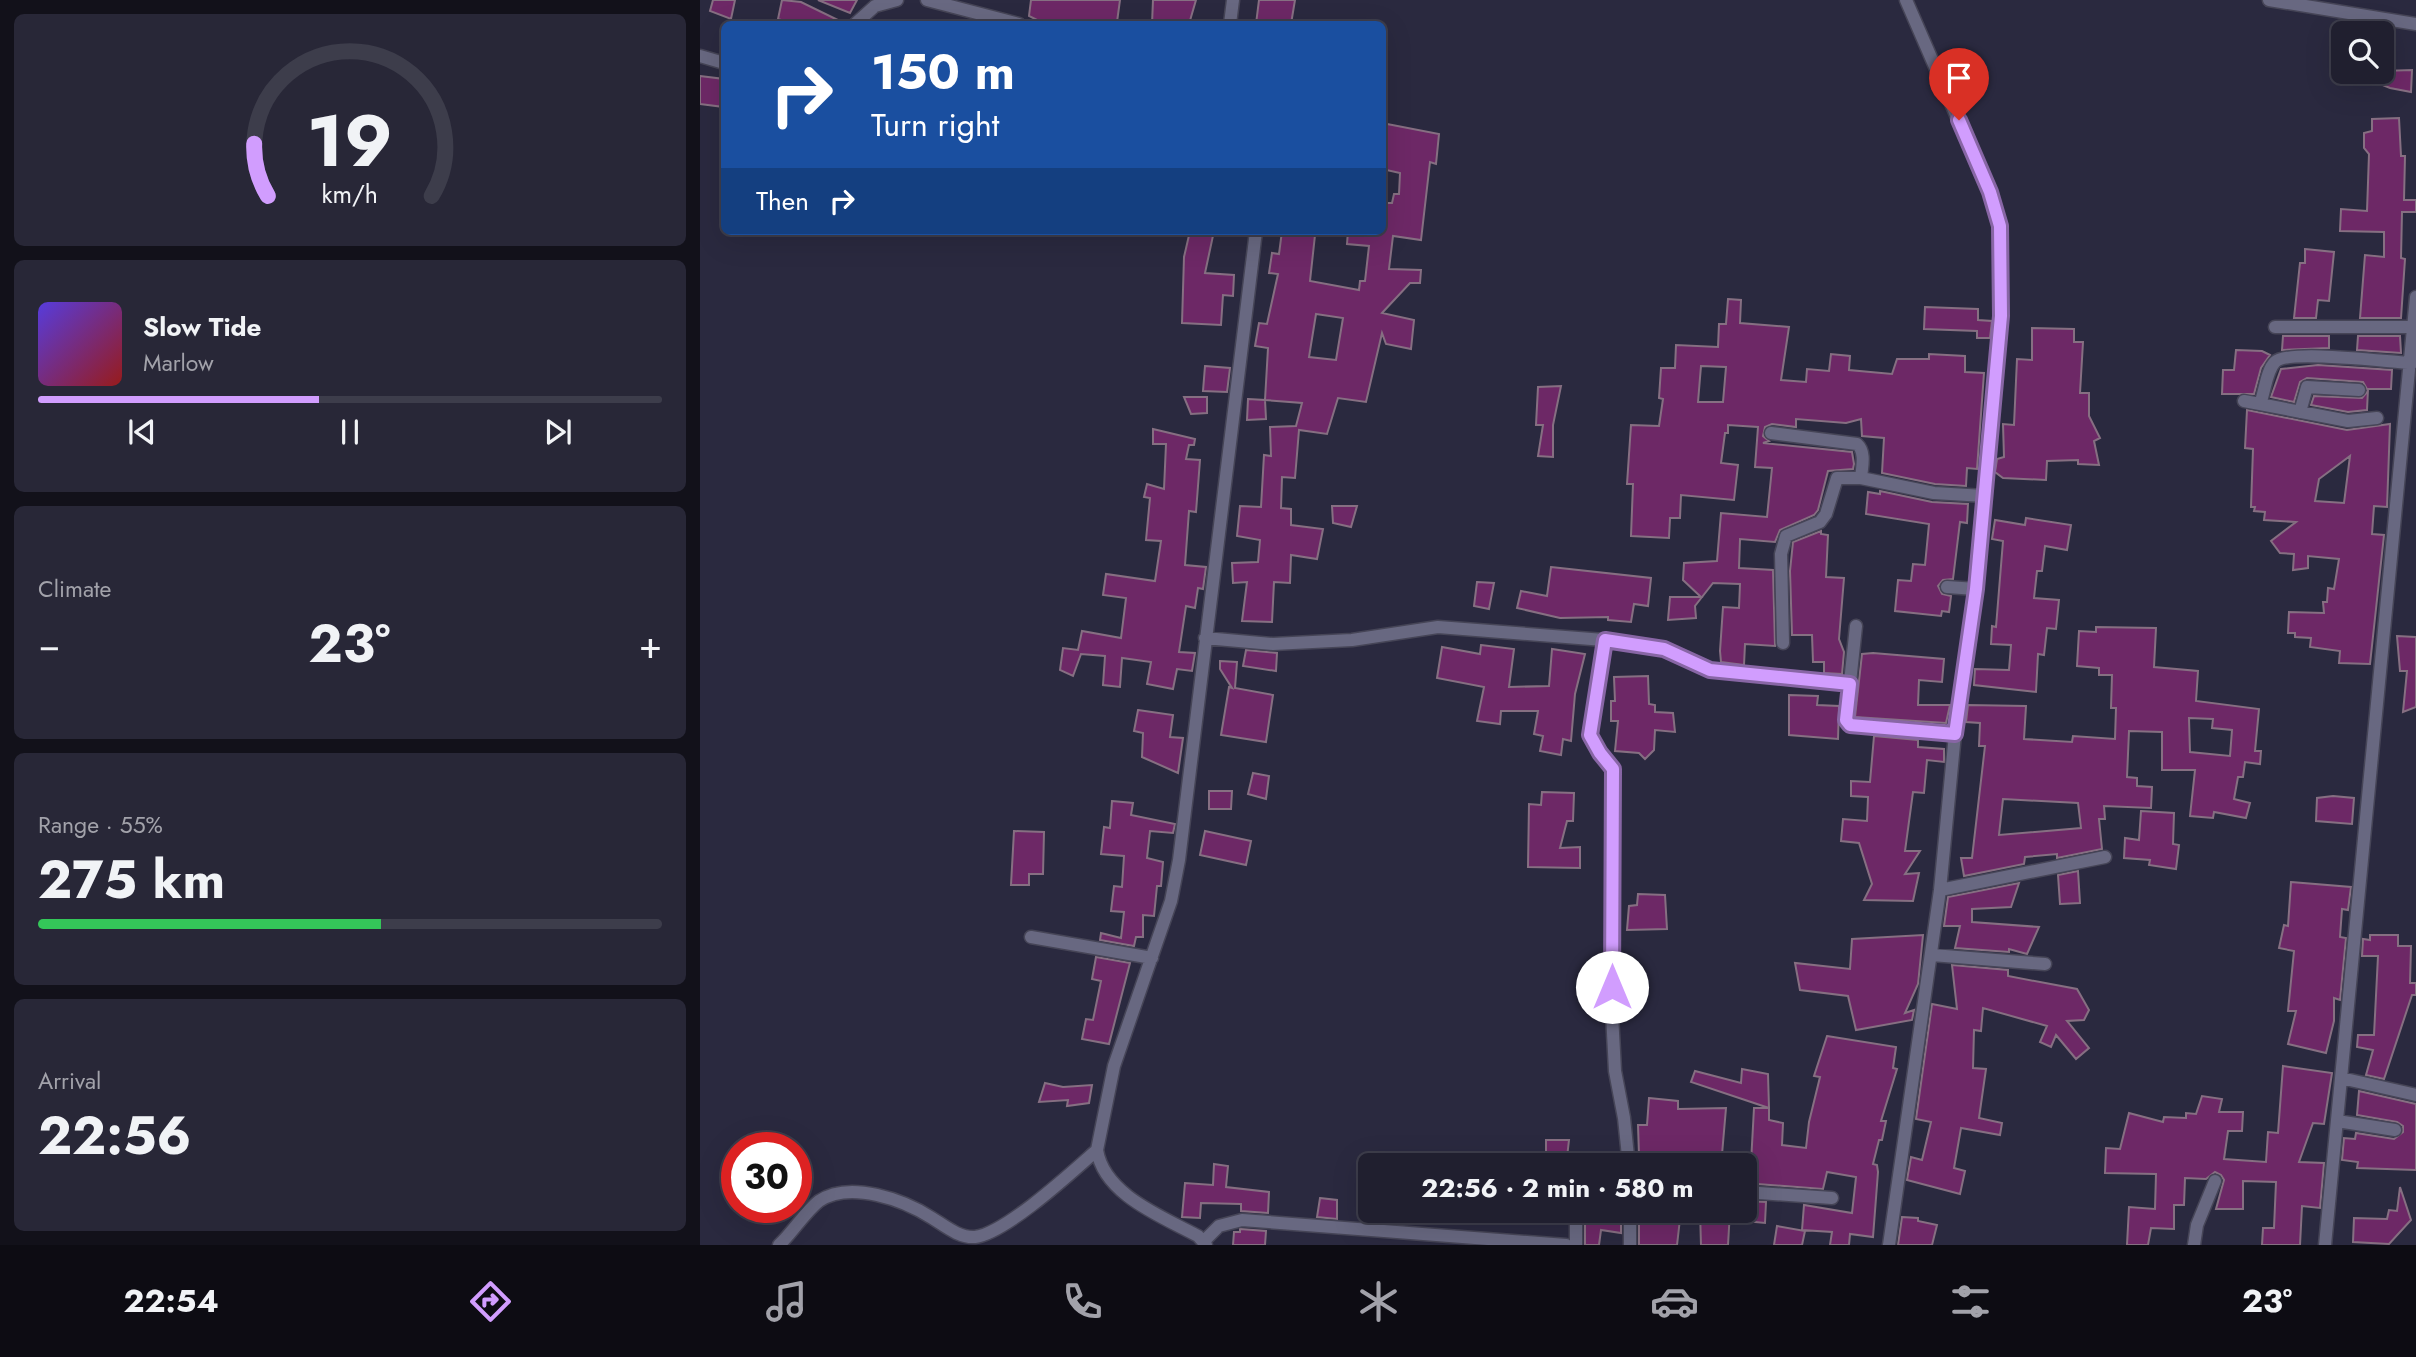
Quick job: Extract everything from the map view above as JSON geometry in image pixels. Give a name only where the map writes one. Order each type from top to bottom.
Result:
[{"type":"street","points":[[858,21],[875,6],[897,0]]},
{"type":"street","points":[[927,0],[1008,21]]},
{"type":"street","points":[[1230,21],[1233,0]]},
{"type":"street","points":[[1889,1245],[1940,890],[1955,734],[1976,589],[2001,316],[2000,226],[1990,192],[1906,0]]},
{"type":"street","points":[[2269,0],[2416,24]]},
{"type":"street","points":[[700,56],[721,61]]},
{"type":"street","points":[[1255,235],[1179,860],[1171,901],[1114,1066],[1097,1150],[1099,1161],[1111,1182],[1205,1243],[1219,1226],[1242,1220],[1566,1245]]},
{"type":"street","points":[[2325,1245],[2412,363],[2416,297]]},
{"type":"street","points":[[2275,327],[2415,327]]},
{"type":"street","points":[[2260,404],[2272,367],[2281,358],[2320,356],[2412,363]]},
{"type":"street","points":[[2300,412],[2307,387],[2359,390]]},
{"type":"street","points":[[2244,401],[2347,421],[2377,418]]},
{"type":"street","points":[[1771,433],[1857,444],[1863,456],[1861,478]]},
{"type":"street","points":[[1783,643],[1781,554],[1786,536],[1820,522],[1826,514],[1838,478],[1861,478],[1934,494],[1984,496]]},
{"type":"street","points":[[1947,587],[1976,589]]},
{"type":"street","points":[[1856,626],[1846,720],[1850,725],[1955,734]]},
{"type":"street","points":[[1205,638],[1273,644],[1352,640],[1438,627],[1605,640],[1664,649],[1710,670],[1850,684]]},
{"type":"street","points":[[1605,640],[1590,735],[1613,769],[1612,1014],[1615,1071],[1628,1153]]},
{"type":"street","points":[[1940,890],[2105,857]]},
{"type":"street","points":[[1031,937],[1152,958]]},
{"type":"street","points":[[1932,955],[2045,964]]},
{"type":"street","points":[[2341,1078],[2416,1095]]},
{"type":"street","points":[[2337,1121],[2395,1130]]},
{"type":"street","points":[[779,1245],[818,1203],[830,1195],[848,1194],[872,1195],[897,1201],[922,1212],[960,1235],[974,1237],[1007,1222],[1097,1150]]},
{"type":"street","points":[[2193,1245],[2197,1225],[2215,1181]]},
{"type":"street","points":[[1757,1193],[1832,1198]]},
{"type":"street","points":[[1576,1223],[1576,1245]]},
{"type":"street","points":[[1630,1223],[1630,1245]]},
{"type":"building","points":[[713,0],[735,0],[731,19],[710,11]]},
{"type":"building","points":[[782,0],[801,2],[840,21],[784,21],[778,19]]},
{"type":"building","points":[[818,0],[857,0],[850,13]]},
{"type":"building","points":[[1031,0],[1120,0],[1117,21],[1039,21],[1029,16]]},
{"type":"building","points":[[1153,0],[1196,0],[1190,21],[1152,21]]},
{"type":"building","points":[[1259,0],[1295,0],[1292,21],[1256,21]]},
{"type":"building","points":[[2412,70],[2411,92],[2380,84],[2394,84],[2394,71]]},
{"type":"building","points":[[700,76],[721,79],[721,107],[700,104]]},
{"type":"building","points":[[2399,118],[2401,156],[2405,156],[2404,200],[2416,200],[2416,212],[2402,212],[2401,258],[2405,259],[2401,318],[2360,318],[2365,255],[2384,257],[2384,232],[2340,231],[2341,209],[2367,211],[2369,154],[2364,148],[2364,133],[2372,131],[2372,119]]},
{"type":"building","points":[[1386,124],[1439,134],[1436,164],[1430,162],[1421,240],[1393,236],[1389,269],[1421,270],[1420,283],[1410,283],[1382,313],[1414,320],[1411,349],[1386,344],[1382,333],[1366,402],[1338,398],[1327,434],[1299,430],[1295,478],[1282,477],[1281,508],[1291,509],[1291,525],[1323,529],[1317,559],[1291,555],[1290,583],[1274,582],[1272,622],[1242,621],[1247,582],[1233,583],[1232,563],[1258,562],[1260,540],[1237,536],[1240,506],[1261,507],[1264,455],[1271,456],[1270,427],[1296,426],[1302,403],[1265,400],[1268,348],[1255,346],[1259,323],[1267,324],[1278,274],[1269,273],[1272,253],[1279,254],[1281,235],[1315,235],[1310,281],[1359,290],[1360,281],[1365,281],[1369,246],[1347,244],[1348,235],[1386,235],[1386,203],[1392,203],[1394,194],[1399,194],[1400,173],[1386,170]],"holes":[[[1316,314],[1343,318],[1336,360],[1309,357]]]},
{"type":"building","points":[[1189,235],[1213,235],[1205,273],[1234,275],[1233,296],[1223,295],[1221,325],[1182,323],[1184,257]]},
{"type":"building","points":[[2305,249],[2334,252],[2329,301],[2318,300],[2316,318],[2294,318],[2300,263],[2305,263]]},
{"type":"building","points":[[1728,299],[1741,300],[1740,323],[1789,327],[1781,380],[1806,382],[1807,369],[1829,371],[1831,354],[1850,356],[1849,370],[1892,374],[1897,359],[1929,359],[1929,354],[1965,356],[1965,372],[1984,373],[1977,469],[1967,468],[1966,486],[1935,484],[1882,473],[1884,438],[1862,436],[1861,419],[1846,423],[1796,419],[1796,427],[1772,424],[1765,427],[1763,436],[1769,441],[1763,443],[1852,452],[1854,464],[1853,469],[1828,471],[1818,510],[1814,515],[1780,530],[1775,542],[1740,539],[1739,568],[1773,570],[1775,646],[1745,644],[1744,665],[1721,662],[1720,651],[1723,607],[1739,608],[1740,584],[1713,583],[1695,606],[1696,618],[1668,620],[1670,597],[1701,597],[1683,580],[1684,563],[1717,561],[1721,513],[1767,517],[1772,468],[1755,467],[1758,427],[1728,425],[1728,433],[1725,433],[1721,463],[1738,465],[1734,500],[1681,495],[1680,518],[1670,518],[1669,538],[1631,536],[1633,484],[1627,484],[1631,425],[1659,426],[1663,399],[1659,398],[1661,368],[1675,368],[1676,345],[1718,347],[1719,324],[1726,324]],"holes":[[[1701,366],[1726,367],[1723,402],[1698,402]]]},
{"type":"building","points":[[1925,307],[1978,309],[1978,320],[1992,321],[1990,338],[1977,338],[1977,331],[1924,329]]},
{"type":"building","points":[[2032,328],[2074,329],[2074,342],[2083,342],[2080,393],[2089,393],[2089,416],[2100,438],[2094,441],[2099,465],[2078,464],[2078,460],[2047,461],[2046,480],[2003,478],[1995,472],[1997,459],[2004,457],[2003,424],[2014,425],[2017,359],[2032,360]]},
{"type":"building","points":[[2283,336],[2329,336],[2329,348],[2282,350]]},
{"type":"building","points":[[2358,336],[2400,336],[2401,353],[2357,350]]},
{"type":"building","points":[[2236,350],[2262,351],[2270,355],[2261,368],[2254,394],[2222,394],[2223,370],[2234,370]]},
{"type":"building","points":[[2318,365],[2392,370],[2391,389],[2368,391],[2363,382],[2307,378],[2300,382],[2294,402],[2271,397],[2281,369]]},
{"type":"building","points":[[1205,366],[1230,368],[1227,392],[1203,391]]},
{"type":"building","points":[[1561,386],[1553,425],[1553,457],[1538,456],[1543,425],[1536,425],[1538,387]]},
{"type":"building","points":[[2368,391],[2367,410],[2348,412],[2311,405],[2314,396],[2362,398]]},
{"type":"building","points":[[1184,397],[1207,397],[1207,413],[1191,414]]},
{"type":"building","points":[[1248,399],[1265,400],[1266,419],[1247,420]]},
{"type":"building","points":[[2247,410],[2347,430],[2390,424],[2387,507],[2374,506],[2372,534],[2384,535],[2370,664],[2339,663],[2340,651],[2310,647],[2311,638],[2295,637],[2295,633],[2288,633],[2289,612],[2324,613],[2323,602],[2327,602],[2328,588],[2334,589],[2339,559],[2308,556],[2308,568],[2293,570],[2294,554],[2280,553],[2271,541],[2296,522],[2264,520],[2265,512],[2254,511],[2255,507],[2251,507],[2253,449],[2245,448]],"holes":[[[2350,456],[2344,503],[2315,501],[2319,479]]]},
{"type":"building","points":[[1153,429],[1195,439],[1194,445],[1189,445],[1186,459],[1200,460],[1196,512],[1189,511],[1185,565],[1206,567],[1203,589],[1198,588],[1195,608],[1186,606],[1179,652],[1195,653],[1192,671],[1177,669],[1173,689],[1147,684],[1151,662],[1122,658],[1120,687],[1103,685],[1105,656],[1081,654],[1073,676],[1060,670],[1063,648],[1078,650],[1082,631],[1121,638],[1126,598],[1103,595],[1106,574],[1155,581],[1161,541],[1146,540],[1150,498],[1144,497],[1147,484],[1164,489],[1166,444],[1153,444]]},
{"type":"building","points":[[1880,491],[1932,502],[1968,504],[1967,523],[1960,522],[1953,579],[1943,580],[1938,586],[1942,594],[1951,596],[1949,612],[1942,611],[1941,616],[1895,611],[1898,580],[1911,581],[1913,564],[1925,565],[1929,524],[1866,514],[1868,492],[1880,494]]},
{"type":"building","points":[[1332,506],[1357,506],[1351,527],[1333,523]]},
{"type":"building","points":[[2026,518],[2071,525],[2067,550],[2045,546],[2042,571],[2037,571],[2034,598],[2059,600],[2056,629],[2047,628],[2044,655],[2038,654],[2036,692],[1974,685],[1975,669],[2009,670],[2011,645],[1991,644],[1992,626],[1996,627],[2003,541],[1992,539],[1995,520],[2025,525]]},
{"type":"building","points":[[1821,531],[1821,534],[1828,535],[1826,577],[1844,578],[1839,639],[1844,652],[1842,674],[1824,673],[1824,662],[1813,662],[1812,635],[1792,635],[1790,571],[1793,542]]},
{"type":"building","points":[[1551,567],[1651,578],[1648,606],[1634,604],[1631,622],[1608,620],[1608,617],[1560,618],[1517,608],[1521,591],[1547,596]]},
{"type":"building","points":[[1477,582],[1494,583],[1489,609],[1474,606]]},
{"type":"building","points":[[2096,627],[2156,628],[2154,667],[2198,671],[2196,701],[2259,709],[2255,751],[2261,751],[2260,764],[2245,762],[2243,777],[2238,777],[2234,799],[2250,803],[2246,818],[2214,812],[2213,818],[2190,816],[2195,770],[2162,770],[2162,732],[2129,731],[2127,777],[2137,778],[2137,786],[2152,787],[2151,808],[2104,806],[2105,819],[2099,819],[2102,849],[2057,858],[2057,854],[2025,857],[2024,864],[1964,876],[1961,858],[1972,858],[1985,746],[1979,746],[1980,723],[1966,722],[1968,705],[2026,706],[2024,739],[2072,742],[2073,736],[2115,739],[2116,708],[2111,708],[2112,675],[2099,675],[2099,668],[2077,666],[2079,631],[2096,632]],"holes":[[[2189,718],[2213,719],[2212,728],[2232,730],[2230,756],[2190,752]],[[2003,799],[2078,803],[2081,828],[1999,835]]]},
{"type":"building","points":[[2397,636],[2416,637],[2416,707],[2403,712],[2407,671],[2400,671]]},
{"type":"building","points":[[1481,645],[1514,649],[1509,687],[1549,686],[1552,649],[1585,654],[1575,694],[1571,741],[1563,739],[1561,755],[1540,751],[1543,736],[1534,734],[1538,711],[1501,711],[1500,724],[1477,721],[1484,687],[1437,678],[1442,647],[1480,654]]},
{"type":"building","points":[[1246,650],[1277,653],[1276,671],[1243,666]]},
{"type":"building","points":[[1862,654],[1944,659],[1942,682],[1919,680],[1918,705],[1950,705],[1946,723],[1855,717]]},
{"type":"building","points":[[1220,661],[1237,662],[1235,688],[1273,695],[1266,742],[1221,735],[1229,687],[1232,688],[1220,669]]},
{"type":"building","points":[[1648,676],[1649,704],[1655,705],[1655,712],[1673,713],[1675,732],[1655,730],[1654,750],[1645,759],[1639,753],[1615,751],[1618,721],[1611,721],[1611,701],[1615,701],[1614,677]]},
{"type":"building","points":[[1789,695],[1818,696],[1817,705],[1839,706],[1838,739],[1789,735]]},
{"type":"building","points":[[1138,710],[1173,715],[1170,737],[1183,738],[1178,773],[1142,757],[1143,733],[1134,731]]},
{"type":"building","points":[[1874,736],[1918,740],[1918,747],[1944,749],[1944,762],[1927,760],[1924,793],[1913,792],[1905,851],[1920,851],[1905,874],[1919,873],[1913,901],[1864,900],[1872,884],[1859,843],[1841,841],[1843,819],[1867,821],[1868,797],[1851,796],[1851,781],[1870,782]]},
{"type":"building","points":[[1253,773],[1269,776],[1266,799],[1248,794]]},
{"type":"building","points":[[1209,791],[1232,791],[1231,809],[1209,809]]},
{"type":"building","points":[[1542,792],[1574,793],[1573,821],[1567,821],[1560,848],[1580,847],[1580,868],[1528,867],[1529,804],[1541,805]]},
{"type":"building","points":[[2317,798],[2354,798],[2352,824],[2316,821]]},
{"type":"building","points":[[1112,801],[1133,803],[1131,815],[1175,824],[1173,833],[1150,831],[1147,858],[1163,862],[1161,886],[1157,886],[1154,916],[1143,915],[1143,937],[1136,937],[1134,946],[1100,940],[1101,933],[1121,938],[1124,912],[1111,911],[1114,886],[1122,887],[1124,856],[1101,854],[1104,827],[1110,828]]},
{"type":"building","points":[[2141,811],[2174,813],[2173,844],[2179,845],[2176,869],[2149,865],[2150,860],[2124,858],[2125,838],[2139,840]]},
{"type":"building","points":[[1014,831],[1044,832],[1043,874],[1029,874],[1029,885],[1011,885]]},
{"type":"building","points":[[1205,831],[1251,841],[1246,865],[1200,855]]},
{"type":"building","points":[[2078,871],[2080,903],[2060,904],[2058,875]]},
{"type":"building","points":[[2291,882],[2351,887],[2348,910],[2342,909],[2340,937],[2346,938],[2340,1000],[2334,998],[2334,1021],[2326,1053],[2288,1044],[2296,1011],[2288,1011],[2294,951],[2279,948],[2284,925],[2288,926]]},
{"type":"building","points":[[2019,883],[2011,907],[1972,909],[1972,922],[2039,927],[2027,954],[2009,949],[2009,952],[1955,948],[1960,926],[1944,926],[1948,897]]},
{"type":"building","points":[[1638,894],[1665,895],[1667,929],[1627,930],[1629,906],[1637,905]]},
{"type":"building","points":[[1923,935],[1918,984],[1905,1013],[1914,1010],[1912,1020],[1856,1030],[1848,996],[1800,990],[1795,963],[1850,969],[1852,939]]},
{"type":"building","points":[[2370,935],[2398,935],[2398,946],[2411,946],[2410,983],[2416,983],[2416,995],[2412,995],[2384,1079],[2366,1075],[2373,1050],[2357,1047],[2358,1035],[2374,1035],[2378,956],[2362,956],[2363,939],[2370,940]]},
{"type":"building","points":[[1096,957],[1130,963],[1109,1044],[1082,1039],[1086,1019],[1093,1020],[1101,981],[1092,979]]},
{"type":"building","points":[[1952,965],[2008,970],[2008,976],[2077,989],[2089,1010],[2084,1020],[2067,1021],[2089,1048],[2076,1059],[2056,1035],[2051,1047],[2040,1042],[2047,1026],[1983,1008],[1981,1031],[1974,1030],[1973,1068],[1986,1069],[1979,1118],[2002,1123],[2000,1135],[1961,1128],[1954,1168],[1965,1171],[1960,1194],[1907,1180],[1911,1157],[1922,1160],[1931,1122],[1916,1119],[1932,1004],[1957,1009]]},
{"type":"building","points":[[1827,1036],[1896,1047],[1893,1068],[1897,1069],[1881,1121],[1886,1121],[1882,1140],[1879,1140],[1873,1164],[1877,1165],[1878,1172],[1873,1237],[1850,1234],[1849,1245],[1830,1245],[1832,1232],[1802,1230],[1804,1205],[1852,1213],[1856,1177],[1827,1172],[1823,1189],[1757,1184],[1757,1153],[1752,1153],[1754,1108],[1769,1108],[1769,1120],[1783,1123],[1782,1145],[1806,1148],[1820,1077],[1814,1076]]},
{"type":"building","points":[[2283,1066],[2332,1073],[2324,1124],[2313,1123],[2299,1162],[2324,1163],[2320,1208],[2302,1206],[2300,1245],[2262,1245],[2263,1228],[2274,1228],[2276,1182],[2243,1181],[2243,1209],[2216,1209],[2224,1180],[2215,1172],[2206,1179],[2185,1178],[2184,1205],[2174,1205],[2174,1229],[2151,1228],[2148,1245],[2127,1245],[2129,1207],[2155,1209],[2156,1174],[2105,1173],[2106,1148],[2120,1149],[2129,1113],[2163,1122],[2164,1117],[2186,1118],[2186,1113],[2196,1114],[2202,1096],[2222,1099],[2219,1112],[2243,1112],[2242,1131],[2228,1131],[2224,1159],[2266,1162],[2268,1132],[2278,1133]]},
{"type":"building","points":[[1742,1069],[1768,1074],[1769,1108],[1691,1082],[1695,1071],[1741,1083]]},
{"type":"building","points":[[1045,1083],[1063,1087],[1092,1085],[1089,1103],[1067,1106],[1068,1100],[1039,1102]]},
{"type":"building","points":[[2359,1091],[2416,1104],[2416,1170],[2357,1168],[2358,1162],[2342,1160],[2344,1138],[2355,1139],[2356,1133],[2394,1139],[2403,1132],[2403,1126],[2397,1122],[2357,1115]]},
{"type":"building","points":[[1649,1098],[1678,1101],[1678,1109],[1726,1108],[1722,1153],[1639,1153],[1638,1125],[1647,1125]]},
{"type":"building","points":[[1546,1140],[1569,1140],[1568,1153],[1546,1153]]},
{"type":"building","points":[[1214,1164],[1228,1166],[1226,1187],[1269,1192],[1268,1213],[1241,1211],[1241,1204],[1201,1203],[1200,1218],[1182,1217],[1185,1183],[1213,1185]]},
{"type":"building","points":[[2400,1187],[2411,1220],[2389,1244],[2353,1242],[2354,1218],[2387,1219],[2389,1210],[2397,1211]]},
{"type":"building","points":[[1320,1198],[1337,1200],[1337,1219],[1317,1217]]},
{"type":"building","points":[[1757,1202],[1766,1202],[1765,1223],[1757,1222]]},
{"type":"building","points":[[1902,1217],[1918,1218],[1918,1221],[1937,1225],[1932,1245],[1898,1245]]},
{"type":"building","points":[[1585,1223],[1621,1223],[1621,1233],[1601,1230],[1599,1245],[1585,1245]]},
{"type":"building","points":[[1639,1223],[1680,1223],[1677,1245],[1639,1245]]},
{"type":"building","points":[[1700,1223],[1729,1223],[1728,1245],[1701,1245]]},
{"type":"building","points":[[1777,1226],[1805,1231],[1802,1245],[1774,1245]]},
{"type":"building","points":[[1240,1229],[1266,1231],[1265,1245],[1233,1245],[1234,1232],[1240,1232]]},
{"type":"route","points":[[1612,987],[1613,769],[1594,745],[1590,735],[1605,640],[1664,649],[1710,670],[1850,684],[1846,720],[1850,725],[1955,734],[1976,589],[2001,316],[2000,226],[1990,192],[1959,120]]}]
